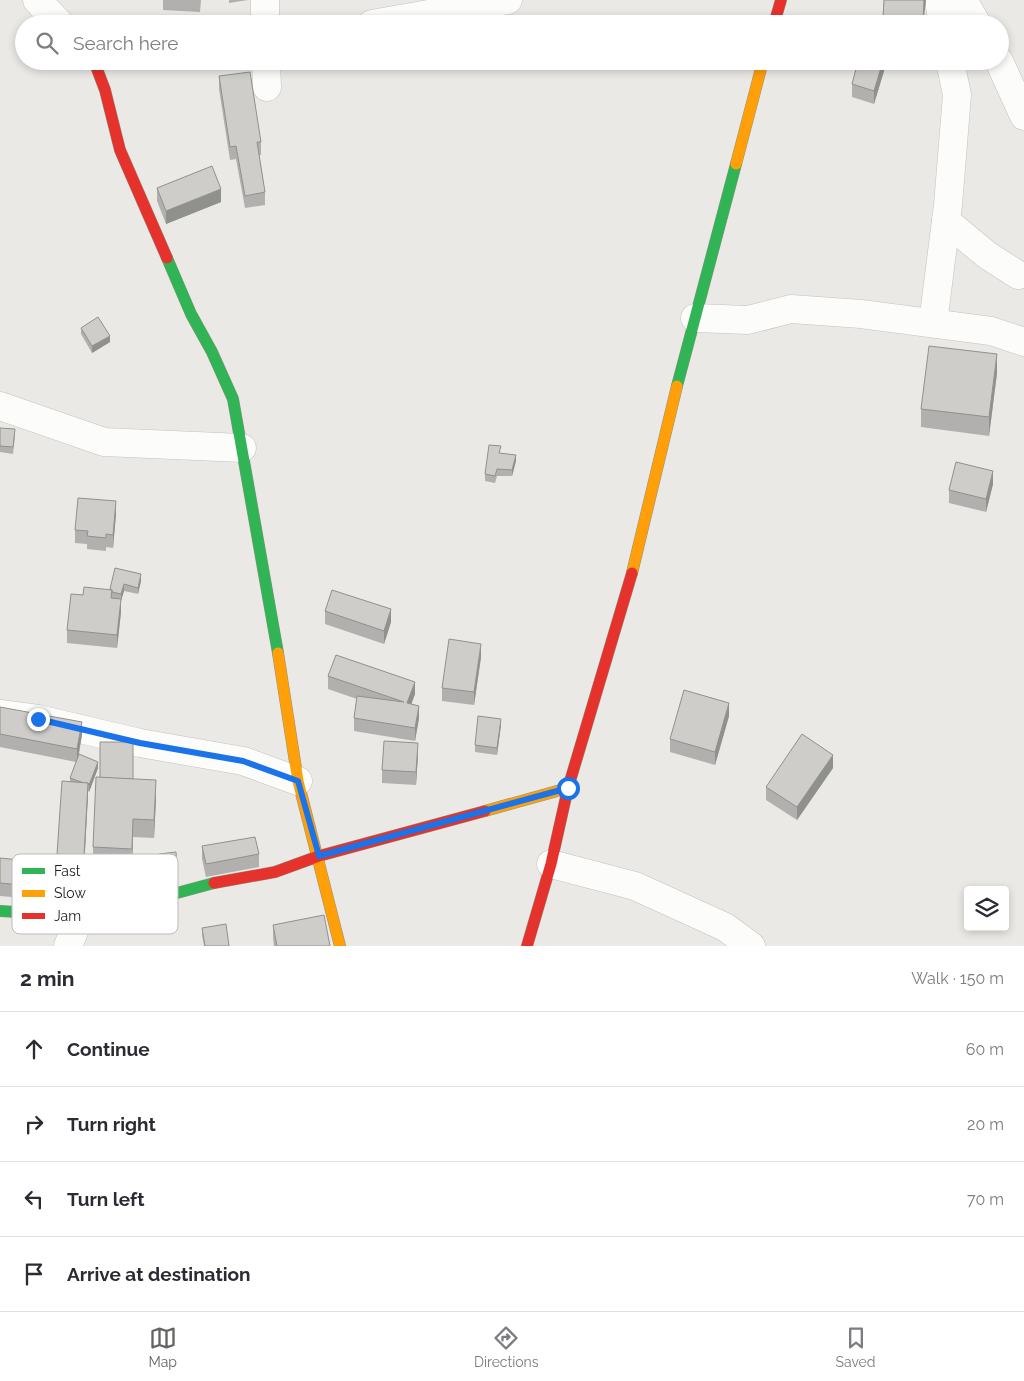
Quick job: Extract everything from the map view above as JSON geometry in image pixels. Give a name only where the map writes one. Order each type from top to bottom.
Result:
[{"type":"main road","points":[[777,15],[781,0]]},
{"type":"main road","points":[[97,70],[105,90],[120,150],[191,314],[212,352],[233,400],[298,781],[319,856],[340,946]]},
{"type":"main road","points":[[528,946],[551,864],[568,788],[626,598],[662,442],[761,70]]},
{"type":"main road","points":[[178,892],[200,886],[275,872],[319,856],[568,788]]},
{"type":"street","points":[[37,0],[51,15]]},
{"type":"street","points":[[265,0],[265,15]]},
{"type":"street","points":[[423,15],[508,0]]},
{"type":"street","points":[[939,0],[942,15]]},
{"type":"street","points":[[963,0],[972,15]]},
{"type":"street","points":[[932,323],[946,220],[956,95],[952,70]]},
{"type":"street","points":[[1003,70],[1024,116]]},
{"type":"street","points":[[946,220],[986,255],[1018,276]]},
{"type":"street","points":[[695,318],[748,320],[790,309],[861,314],[991,332],[1024,342]]},
{"type":"street","points":[[0,406],[104,442],[242,448]]},
{"type":"street","points":[[0,714],[38,719],[140,743],[243,761],[298,781]]},
{"type":"street","points":[[551,864],[635,886],[725,927],[751,946]]},
{"type":"street","points":[[68,946],[73,934]]},
{"type":"building","points":[[884,0],[924,0],[923,15],[883,15]]},
{"type":"building","points":[[856,70],[880,70],[874,91],[852,84]]},
{"type":"building","points":[[250,72],[261,142],[257,142],[265,192],[245,196],[236,146],[230,147],[219,76]]},
{"type":"building","points":[[212,166],[221,189],[166,211],[157,188]]},
{"type":"building","points":[[98,317],[110,336],[92,346],[81,328]]},
{"type":"building","points":[[929,346],[997,354],[989,417],[921,409]]},
{"type":"building","points":[[0,428],[15,429],[13,447],[0,446]]},
{"type":"building","points":[[489,445],[501,446],[499,453],[516,455],[512,470],[497,469],[495,476],[485,474]]},
{"type":"building","points":[[956,462],[993,471],[986,499],[949,490]]},
{"type":"building","points":[[78,498],[116,501],[113,535],[106,534],[106,538],[87,536],[88,531],[75,530]]},
{"type":"building","points":[[115,568],[141,574],[138,588],[124,584],[121,594],[112,592],[110,589]]},
{"type":"building","points":[[84,587],[112,590],[111,598],[121,599],[117,635],[67,630],[71,594],[83,595]]},
{"type":"building","points":[[332,590],[391,609],[384,631],[325,611]]},
{"type":"building","points":[[449,639],[481,644],[474,692],[442,688]]},
{"type":"building","points":[[336,655],[415,682],[407,703],[419,706],[415,728],[354,718],[357,696],[404,702],[328,676]]},
{"type":"building","points":[[684,690],[729,703],[715,752],[670,739]]},
{"type":"building","points":[[0,707],[82,722],[77,749],[0,734]]},
{"type":"building","points":[[478,716],[501,719],[497,748],[475,745]]},
{"type":"building","points":[[802,734],[833,755],[797,807],[766,787]]},
{"type":"building","points":[[384,741],[418,743],[416,772],[382,770]]},
{"type":"building","points":[[100,742],[133,742],[133,779],[100,778]]},
{"type":"building","points":[[79,754],[98,762],[89,785],[88,783],[70,778]]},
{"type":"building","points":[[96,777],[156,780],[154,820],[133,819],[132,849],[93,847]]},
{"type":"building","points":[[62,781],[88,783],[84,854],[57,854]]},
{"type":"building","points":[[255,837],[259,854],[206,864],[202,846]]},
{"type":"building","points":[[176,852],[176,854],[159,854]]},
{"type":"building","points":[[0,858],[12,859],[12,884],[0,883]]},
{"type":"building","points":[[324,915],[330,946],[277,946],[273,925]]},
{"type":"building","points":[[226,924],[229,946],[205,946],[202,928]]},
{"type":"traffic: fast","points":[[677,386],[736,164]]},
{"type":"traffic: fast","points":[[167,258],[191,314],[212,352],[233,399],[278,653]]},
{"type":"traffic: fast","points":[[178,893],[214,883]]},
{"type":"traffic: fast","points":[[0,911],[12,912]]},
{"type":"traffic: slow","points":[[736,164],[761,70]]},
{"type":"traffic: slow","points":[[632,573],[677,386]]},
{"type":"traffic: slow","points":[[278,653],[298,781],[340,946]]},
{"type":"traffic: slow","points":[[485,811],[568,788]]},
{"type":"traffic: jam","points":[[777,15],[781,0]]},
{"type":"traffic: jam","points":[[97,70],[105,90],[120,150],[167,258]]},
{"type":"traffic: jam","points":[[527,946],[551,864],[568,788],[632,573]]},
{"type":"traffic: jam","points":[[214,883],[275,872],[319,856],[485,811]]},
{"type":"route","points":[[38,719],[140,743],[243,761],[298,781],[319,856],[398,836],[456,818],[568,788]]}]
